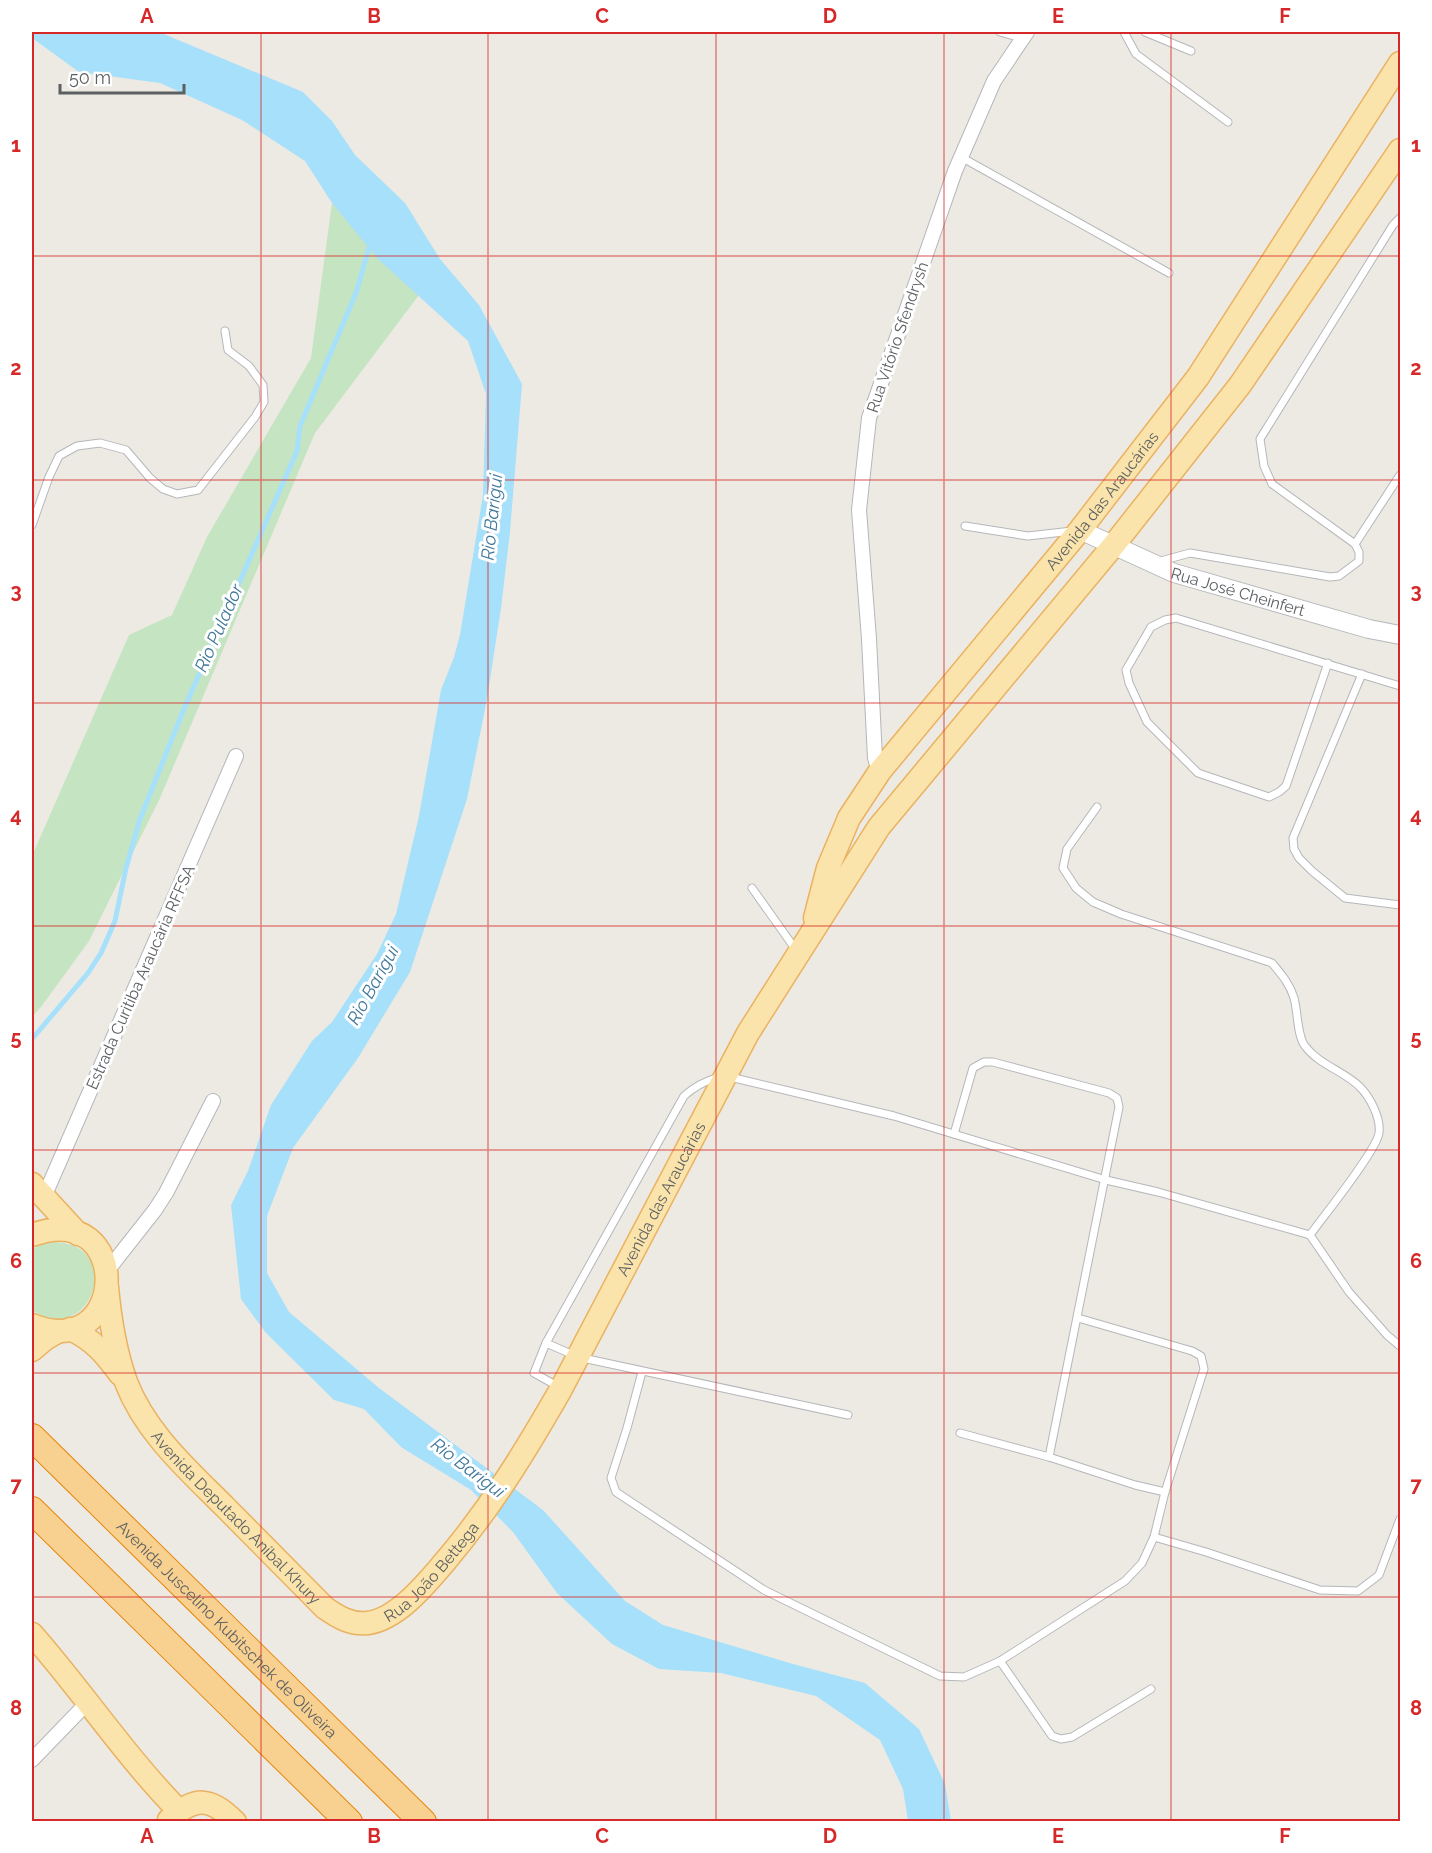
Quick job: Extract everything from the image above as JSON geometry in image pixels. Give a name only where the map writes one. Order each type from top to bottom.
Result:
[{"type":"highway","name":"Avenida Juscelino Kubitschek de Oliveira","points":[[40,1446],[423,1821]]},
{"type":"highway","points":[[32,1510],[349,1821]]},
{"type":"main road","name":"Avenida das Araucárias","points":[[805,945],[828,868],[840,838],[849,818],[880,771],[1080,530],[1198,377],[1401,63]]},
{"type":"main road","name":"Avenida das Araucárias","points":[[517,1465],[561,1389],[748,1033],[879,827],[1113,546],[1240,385],[1401,150]]},
{"type":"main road","points":[[879,827],[882,806],[880,771]]},
{"type":"main road","points":[[38,1191],[78,1234]]},
{"type":"main road","points":[[32,1235],[47,1230],[63,1229],[78,1234],[92,1243],[102,1256],[107,1279],[103,1301],[95,1314],[84,1323],[45,1340],[32,1350]]},
{"type":"main road","name":"Avenida Deputado Aníbal Khury","points":[[107,1279],[114,1341],[127,1382],[154,1432],[325,1608],[340,1618],[354,1623],[369,1623]]},
{"type":"main road","name":"Avenida Deputado Aníbal Khury","points":[[32,1325],[44,1330],[65,1330],[85,1336],[94,1343],[127,1382]]},
{"type":"main road","name":"Rua João Bettega","points":[[369,1623],[384,1617],[411,1598],[431,1578],[485,1512],[517,1465]]},
{"type":"main road","points":[[32,1635],[88,1702],[173,1816],[191,1804],[211,1804],[235,1821]]},
{"type":"street","name":"Rua Vitório Sfendrysh","points":[[880,771],[875,758],[859,510],[869,418],[961,157],[994,81],[1024,35]]},
{"type":"street","name":"Rua José Cheinfert","points":[[1080,530],[1152,564],[1206,583],[1369,629],[1401,635]]},
{"type":"street","name":"Estrada Curitiba Araucária RFFSA","points":[[38,1191],[236,756]]},
{"type":"street","points":[[107,1279],[166,1193],[213,1101]]},
{"type":"street","points":[[32,1760],[88,1702]]},
{"type":"lane","points":[[1000,32],[1024,35]]},
{"type":"lane","points":[[1124,32],[1136,54],[1228,122]]},
{"type":"lane","points":[[1145,32],[1191,51]]},
{"type":"lane","points":[[961,157],[1168,273]]},
{"type":"lane","points":[[1152,564],[1190,553],[1330,577],[1339,576],[1359,561],[1359,552],[1355,544],[1272,484],[1264,466],[1260,439],[1393,225],[1401,218]]},
{"type":"lane","points":[[32,525],[59,456],[77,446],[100,443],[126,450],[150,478],[163,489],[177,494],[198,490],[255,417],[264,402],[263,385],[249,366],[228,350],[225,331]]},
{"type":"lane","points":[[1355,544],[1401,475]]},
{"type":"lane","points":[[964,526],[1028,536],[1080,530]]},
{"type":"lane","points":[[1328,663],[1286,786],[1269,797],[1198,773],[1147,722],[1126,670],[1151,627],[1165,620],[1176,618],[1328,663],[1401,686]]},
{"type":"lane","points":[[1362,674],[1293,838],[1294,849],[1299,858],[1312,871],[1345,897],[1401,905]]},
{"type":"lane","points":[[1097,807],[1067,849],[1064,868],[1076,888],[1092,902],[1121,914],[1272,963],[1286,981],[1293,996],[1301,1041],[1311,1054],[1360,1087],[1371,1103],[1378,1119],[1379,1134],[1371,1152],[1310,1235]]},
{"type":"lane","points":[[753,888],[805,945]]},
{"type":"lane","points":[[954,1134],[973,1068],[984,1062],[993,1062],[1109,1093],[1117,1098],[1119,1107],[1106,1180],[1050,1457]]},
{"type":"lane","points":[[561,1389],[534,1373],[546,1343],[684,1096],[707,1080],[725,1075],[894,1116],[1106,1180],[1158,1192],[1310,1235],[1349,1292],[1387,1335],[1401,1346]]},
{"type":"lane","points":[[642,1372],[611,1478],[616,1492],[764,1590],[940,1676],[964,1677],[1000,1661],[1125,1581],[1142,1563],[1154,1537],[1204,1369],[1200,1356],[1192,1351],[1078,1317]]},
{"type":"lane","points":[[546,1343],[578,1357],[848,1415]]},
{"type":"lane","points":[[960,1433],[1050,1457],[1135,1485],[1166,1492]]},
{"type":"lane","points":[[1154,1537],[1320,1590],[1358,1591],[1379,1575],[1401,1519]]},
{"type":"lane","points":[[1000,1661],[1052,1736],[1061,1739],[1072,1737],[1151,1689]]},
{"type":"green space","points":[[332,203],[419,295],[315,433],[160,798],[89,941],[32,1017],[32,856],[129,635],[172,615],[207,537],[311,358]]},
{"type":"green space","points":[[49,1242],[73,1246],[88,1257],[94,1273],[93,1290],[85,1306],[71,1316],[53,1319],[32,1310],[32,1251],[37,1246]]},
{"type":"water","name":"Rio Barigui","points":[[32,32],[159,32],[303,92],[332,121],[355,155],[405,203],[440,259],[479,305],[522,384],[510,532],[501,608],[487,699],[467,799],[410,972],[358,1058],[293,1148],[267,1216],[267,1273],[289,1312],[379,1388],[543,1510],[625,1601],[663,1625],[865,1683],[919,1729],[945,1784],[951,1821],[908,1821],[903,1789],[880,1740],[816,1696],[721,1673],[659,1669],[612,1644],[557,1593],[513,1532],[471,1490],[401,1447],[364,1409],[334,1400],[266,1333],[241,1299],[231,1205],[248,1171],[271,1105],[312,1041],[332,1022],[377,954],[396,914],[419,816],[441,690],[460,635],[483,495],[486,394],[468,341],[378,259],[332,203],[305,161],[242,120],[160,83],[79,72],[32,38]]},
{"type":"waterway","name":"Rio Pulador","points":[[32,1039],[88,973],[101,953],[115,921],[126,868],[140,819],[183,711],[297,451],[300,426],[356,293],[371,241]]}]
